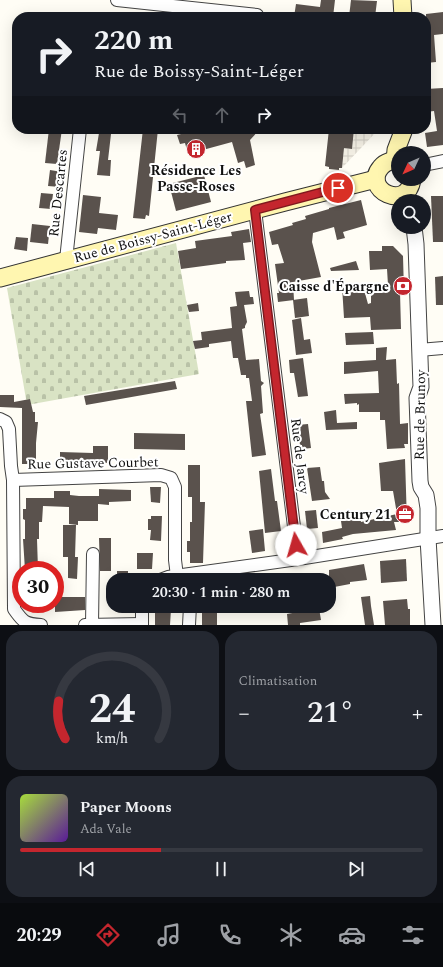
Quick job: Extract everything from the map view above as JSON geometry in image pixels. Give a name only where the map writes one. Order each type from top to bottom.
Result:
[{"type":"main road","points":[[403,0],[403,12]]},
{"type":"main road","points":[[398,146],[402,134]]},
{"type":"main road","points":[[391,162],[384,164],[380,168],[376,179],[381,190],[386,194],[391,194]]},
{"type":"main road","name":"Rue de Boissy-Saint-Léger","points":[[0,278],[376,179]]},
{"type":"street","points":[[118,0],[229,12]]},
{"type":"street","name":"Rue Descartes","points":[[66,260],[79,134]]},
{"type":"street","points":[[431,164],[443,161]]},
{"type":"street","name":"Rue de Jarcy","points":[[255,210],[298,559]]},
{"type":"street","name":"Rue de Brunoy","points":[[415,234],[421,387],[417,398],[420,481],[426,495],[434,625]]},
{"type":"street","points":[[419,350],[443,348]]},
{"type":"street","points":[[0,418],[6,422],[9,429],[13,480],[14,609],[22,621],[32,625],[41,625]]},
{"type":"street","name":"Rue Gustave Courbet","points":[[13,480],[161,475],[170,478],[175,487],[175,560],[177,573]]},
{"type":"street","points":[[214,573],[443,536]]},
{"type":"street","points":[[92,625],[93,554]]},
{"type":"street","points":[[84,625],[142,624],[142,613]]},
{"type":"street","points":[[189,625],[190,613]]},
{"type":"green space","points":[[176,243],[199,374],[27,405],[7,288]]},
{"type":"shaded area","points":[[354,134],[374,134],[342,168],[344,148],[352,149]]},
{"type":"building","points":[[321,0],[335,0],[334,12],[295,12],[296,4],[320,7]]},
{"type":"building","points":[[351,0],[377,1],[376,12],[350,12]]},
{"type":"building","points":[[443,12],[443,34],[434,35],[436,62],[431,62],[431,13]]},
{"type":"building","points":[[443,88],[443,145],[427,146],[425,134],[431,134],[431,132],[437,131],[434,111],[431,111],[431,89]]},
{"type":"building","points":[[48,134],[61,134],[57,164],[45,163]]},
{"type":"building","points":[[99,134],[111,134],[108,160],[111,160],[110,176],[97,175],[100,151],[96,151]]},
{"type":"building","points":[[142,134],[157,134],[149,216],[146,215],[145,219],[133,218]]},
{"type":"building","name":"Résidence Les Passe-Roses","points":[[255,134],[250,140],[255,165],[246,168],[244,161],[238,163],[232,142],[188,154],[185,143],[180,144],[177,135]]},
{"type":"building","points":[[328,134],[354,134],[352,149],[344,148],[342,168],[339,168],[339,170],[329,169],[329,167],[325,166]]},
{"type":"building","points":[[50,170],[62,172],[60,187],[48,186]]},
{"type":"building","points":[[204,175],[211,202],[176,211],[169,184]]},
{"type":"building","points":[[41,193],[53,194],[51,209],[39,208]]},
{"type":"building","points":[[83,195],[101,197],[99,213],[118,215],[116,230],[98,228],[97,234],[79,232]]},
{"type":"building","points":[[431,196],[443,196],[443,242],[433,242]]},
{"type":"building","points":[[361,200],[367,225],[343,232],[345,238],[337,240],[334,227],[313,233],[312,242],[321,277],[293,282],[294,300],[278,302],[277,293],[279,293],[275,264],[284,263],[278,244],[272,245],[269,232],[293,225],[292,223],[306,219],[305,216]]},
{"type":"building","points":[[32,224],[50,226],[48,244],[30,242]]},
{"type":"building","points":[[249,229],[251,242],[243,243],[245,260],[226,261],[226,263],[181,269],[178,251],[196,248],[195,241],[232,236],[231,232]]},
{"type":"building","points":[[16,237],[28,238],[27,251],[14,249]]},
{"type":"building","points":[[382,246],[393,246],[403,256],[404,292],[400,292],[401,329],[371,330],[370,317],[344,318],[342,286],[363,286],[368,304],[371,303],[371,285],[388,285],[387,269],[370,270],[369,251],[382,251]]},
{"type":"building","points":[[356,261],[359,270],[331,271],[330,268]]},
{"type":"building","points":[[443,276],[443,305],[436,305],[435,277]]},
{"type":"building","points":[[249,291],[250,297],[253,297],[254,304],[244,305],[247,322],[245,328],[242,329],[246,360],[259,359],[261,381],[264,383],[261,386],[263,413],[260,414],[266,455],[252,457],[246,401],[252,401],[249,378],[246,378],[246,375],[241,375],[238,358],[233,358],[231,341],[209,344],[209,347],[195,349],[193,341],[202,340],[201,332],[232,328],[230,307],[237,306],[235,292]]},
{"type":"building","points":[[307,298],[309,316],[295,318],[293,300]]},
{"type":"building","points":[[198,303],[199,311],[189,312],[187,305]]},
{"type":"building","points":[[301,318],[304,340],[310,339],[312,353],[296,355],[292,320]]},
{"type":"building","points":[[373,332],[374,344],[346,345],[345,333]]},
{"type":"building","points":[[387,347],[386,360],[396,359],[397,384],[399,383],[400,424],[408,423],[408,444],[404,444],[405,448],[387,449],[385,420],[380,420],[380,412],[359,412],[359,404],[345,404],[344,394],[379,393],[378,371],[344,374],[344,362],[376,360],[376,348]]},
{"type":"building","points":[[303,358],[308,396],[298,397],[294,373],[290,373],[289,360]]},
{"type":"building","points":[[175,381],[177,389],[86,405],[84,396]]},
{"type":"building","points":[[0,395],[14,395],[14,402],[30,399],[33,412],[35,412],[35,422],[38,422],[36,464],[22,464],[22,408],[0,407]]},
{"type":"building","points":[[336,410],[337,423],[357,422],[357,429],[326,430],[324,412]]},
{"type":"building","points":[[308,424],[311,448],[302,449],[297,425]]},
{"type":"building","points":[[134,433],[185,434],[185,450],[134,449]]},
{"type":"building","points":[[93,446],[108,446],[108,463],[93,462],[93,466],[60,465],[60,452],[93,453]]},
{"type":"building","points":[[405,459],[407,522],[394,522],[396,530],[353,534],[342,537],[343,539],[323,543],[322,532],[342,528],[341,521],[360,518],[361,522],[397,514],[393,491],[381,491],[379,463]]},
{"type":"building","points":[[188,465],[200,465],[200,502],[205,502],[203,563],[190,563],[190,552],[187,552],[187,541],[190,541],[190,522],[192,522],[192,497],[188,497]]},
{"type":"building","points":[[320,467],[325,492],[330,499],[312,501],[307,468]]},
{"type":"building","points":[[271,469],[281,531],[265,533],[259,471]]},
{"type":"building","points":[[150,487],[161,487],[160,503],[151,502]]},
{"type":"building","points":[[99,489],[131,490],[131,501],[109,502],[109,505],[98,504],[98,521],[78,521],[78,525],[69,524],[69,507],[43,506],[42,522],[39,522],[39,539],[37,539],[38,561],[24,561],[23,539],[25,539],[25,520],[23,519],[23,509],[26,509],[26,498],[54,498],[54,491],[70,491],[70,495],[79,496],[99,496]]},
{"type":"building","points":[[316,510],[318,528],[307,529],[305,511]]},
{"type":"building","points":[[151,516],[162,516],[161,541],[150,540],[151,530],[148,530],[148,519],[151,519]]},
{"type":"building","points":[[63,525],[76,525],[75,557],[78,557],[77,579],[68,578],[68,557],[63,557]]},
{"type":"building","points":[[263,529],[265,551],[252,553],[249,531]]},
{"type":"building","points":[[99,538],[111,538],[111,571],[100,571]]},
{"type":"building","points":[[137,553],[153,553],[152,569],[137,569]]},
{"type":"building","points":[[406,559],[407,581],[381,583],[380,561]]},
{"type":"building","points":[[364,564],[367,580],[350,582],[350,584],[336,587],[336,573],[329,573],[329,570]]},
{"type":"building","points":[[117,571],[128,571],[128,573],[117,573]]},
{"type":"building","points":[[370,596],[374,625],[365,625],[361,597]]},
{"type":"building","points":[[64,597],[85,597],[85,610],[64,611]]},
{"type":"building","points":[[407,599],[408,609],[410,609],[410,625],[385,625],[383,601]]},
{"type":"building","points":[[155,613],[171,613],[170,625],[155,625]]},
{"type":"building","points":[[202,613],[217,613],[217,625],[202,625]]},
{"type":"building","points":[[320,613],[321,620],[300,623],[300,625],[288,625],[287,614]]},
{"type":"place","name":"Résidence Les Passe-Roses","points":[[196,149]]},
{"type":"place","name":"Caisse d'Épargne","points":[[403,286]]},
{"type":"place","name":"Century 21","points":[[405,514]]},
{"type":"route","points":[[296,545],[255,210],[338,188]]}]
